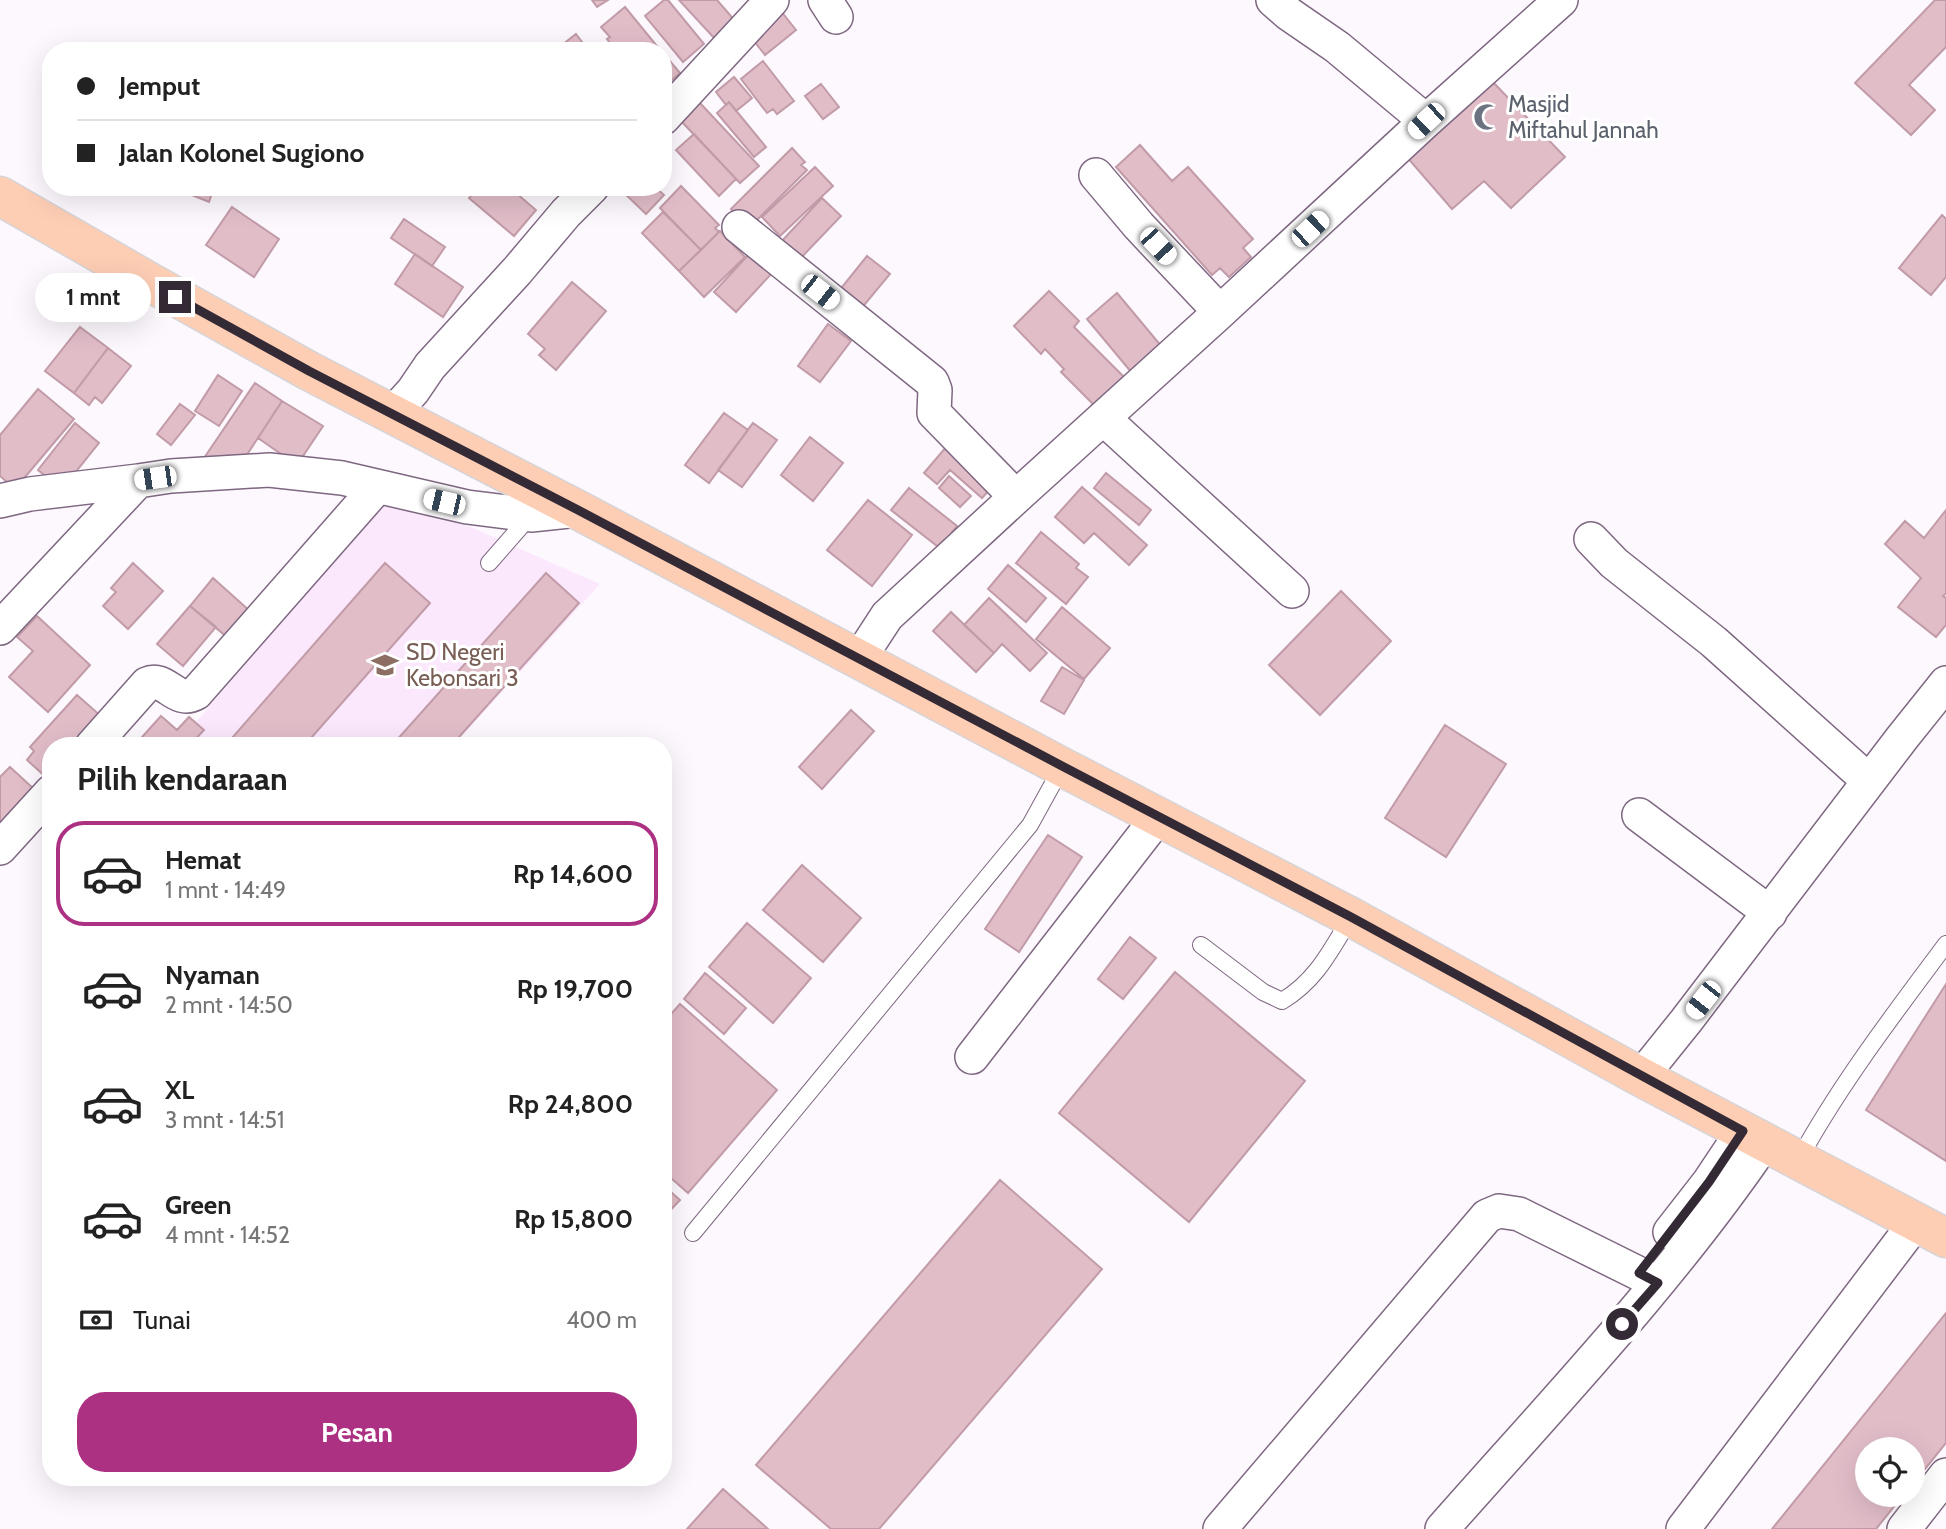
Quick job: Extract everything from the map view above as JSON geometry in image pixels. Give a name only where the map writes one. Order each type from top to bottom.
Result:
[{"type":"main road","points":[[0,196],[297,365],[1351,917],[1641,1077],[1931,1230]]},
{"type":"street","points":[[672,107],[772,0]]},
{"type":"street","points":[[1273,0],[1337,47],[1426,121]]},
{"type":"street","points":[[859,659],[887,616],[1561,0]]},
{"type":"street","points":[[1096,175],[1139,226],[1220,312]]},
{"type":"street","points":[[393,413],[413,391],[430,366],[583,196]]},
{"type":"street","points":[[739,227],[932,382],[936,390],[934,413],[1016,496]]},
{"type":"street","points":[[1103,418],[1293,591]]},
{"type":"street","points":[[0,501],[30,494],[171,476],[269,470],[342,478],[467,507],[531,515],[578,510]]},
{"type":"street","points":[[0,628],[138,481]]},
{"type":"street","points":[[100,737],[153,681],[183,697],[196,693],[377,487]]},
{"type":"street","points":[[1591,539],[1614,564],[1714,642],[1869,781]]},
{"type":"street","points":[[1641,1077],[1946,683]]},
{"type":"street","points":[[0,848],[42,802]]},
{"type":"street","points":[[1639,815],[1770,913]]},
{"type":"street","points":[[972,1057],[1158,817]]},
{"type":"street","points":[[1442,1529],[1649,1278],[1709,1182],[1753,1137]]},
{"type":"street","points":[[1220,1529],[1487,1216],[1499,1211],[1519,1214],[1649,1278]]},
{"type":"street","points":[[1683,1529],[1931,1230]]},
{"type":"street","points":[[1904,1529],[1946,1475]]},
{"type":"lane","points":[[489,563],[531,515]]},
{"type":"lane","points":[[694,1233],[1030,825],[1062,766]]},
{"type":"lane","points":[[1201,945],[1264,992],[1282,1001],[1297,992],[1316,974],[1351,917]]},
{"type":"lane","points":[[1798,1161],[1877,1036],[1946,944]]},
{"type":"shaded area","name":"SD Negeri Kebonsari 3","points":[[382,501],[473,528],[600,584],[461,737],[184,737]]},
{"type":"building","points":[[592,0],[608,0],[597,7]]},
{"type":"building","points":[[664,0],[668,0],[704,44],[683,62],[672,49],[672,42],[666,42],[645,16]]},
{"type":"building","points":[[679,0],[717,0],[736,22],[716,40]]},
{"type":"building","points":[[1935,0],[1946,0],[1946,47],[1909,85],[1935,110],[1911,135],[1855,83]]},
{"type":"building","points":[[777,6],[796,30],[765,55],[746,31]]},
{"type":"building","points":[[625,7],[654,42],[609,42],[607,39],[610,37],[601,27]]},
{"type":"building","points":[[576,34],[582,42],[566,42]]},
{"type":"building","points":[[763,61],[794,101],[777,114],[773,109],[767,113],[741,79]]},
{"type":"building","points":[[672,64],[680,73],[672,80]]},
{"type":"building","points":[[734,77],[752,98],[736,111],[729,102],[726,105],[716,92]]},
{"type":"building","name":"Masjid Miftahul Jannah","points":[[1490,79],[1565,157],[1511,208],[1484,181],[1452,209],[1406,156]]},
{"type":"building","points":[[821,84],[839,107],[823,119],[805,96]]},
{"type":"building","points":[[729,102],[766,147],[754,157],[717,113]]},
{"type":"building","points":[[700,103],[759,166],[740,183],[681,121]]},
{"type":"building","points":[[694,134],[736,179],[719,196],[676,150]]},
{"type":"building","points":[[1140,145],[1172,181],[1188,167],[1253,239],[1243,248],[1251,257],[1229,277],[1220,268],[1212,275],[1116,167]]},
{"type":"building","points":[[792,148],[805,162],[801,165],[807,170],[749,228],[731,209]]},
{"type":"building","points":[[815,167],[833,186],[780,236],[762,217]]},
{"type":"building","points":[[681,186],[719,225],[715,228],[719,232],[701,250],[660,208]]},
{"type":"building","points":[[194,196],[211,196],[209,202]]},
{"type":"building","points":[[520,196],[536,210],[514,236],[469,198]]},
{"type":"building","points":[[627,196],[663,196],[646,214]]},
{"type":"building","points":[[822,198],[841,216],[797,262],[779,244]]},
{"type":"building","points":[[232,207],[279,239],[254,277],[206,245]]},
{"type":"building","points":[[663,212],[701,250],[679,271],[642,233]]},
{"type":"building","points":[[1942,215],[1946,219],[1946,277],[1931,295],[1899,268]]},
{"type":"building","points":[[404,219],[445,247],[432,266],[391,238]]},
{"type":"building","points":[[720,231],[745,257],[704,297],[679,271]]},
{"type":"building","points":[[751,252],[773,272],[736,312],[714,292]]},
{"type":"building","points":[[415,254],[463,287],[443,317],[395,284]]},
{"type":"building","points":[[867,256],[890,274],[860,310],[838,292]]},
{"type":"building","points":[[572,282],[606,311],[556,370],[539,355],[545,349],[528,334]]},
{"type":"building","points":[[1049,291],[1079,321],[1074,327],[1126,379],[1097,408],[1061,372],[1064,369],[1045,349],[1041,354],[1014,326]]},
{"type":"building","points":[[1117,293],[1167,353],[1137,379],[1087,319]]},
{"type":"building","points":[[828,324],[851,341],[820,382],[798,366]]},
{"type":"building","points":[[80,327],[108,348],[74,393],[45,371]]},
{"type":"building","points":[[108,348],[131,366],[102,403],[95,397],[89,405],[74,393]]},
{"type":"building","points":[[218,375],[242,391],[219,426],[195,411]]},
{"type":"building","points":[[255,383],[282,401],[239,467],[202,461]]},
{"type":"building","points":[[38,389],[74,419],[15,489],[0,476],[0,435]]},
{"type":"building","points":[[282,401],[323,426],[297,465],[258,438]]},
{"type":"building","points":[[180,404],[195,415],[171,445],[157,434]]},
{"type":"building","points":[[724,413],[748,430],[709,483],[685,465]]},
{"type":"building","points":[[75,423],[99,443],[62,489],[38,470]]},
{"type":"building","points":[[753,423],[777,440],[742,487],[718,470]]},
{"type":"building","points":[[810,437],[843,463],[813,501],[781,475]]},
{"type":"building","points":[[947,446],[992,487],[982,498],[950,470],[937,484],[924,473]]},
{"type":"building","points":[[1106,473],[1151,510],[1139,525],[1094,488]]},
{"type":"building","points":[[949,476],[971,496],[960,507],[939,488]]},
{"type":"building","points":[[1082,487],[1147,545],[1129,565],[1094,533],[1084,543],[1055,517]]},
{"type":"building","points":[[909,488],[957,526],[952,532],[958,537],[946,553],[891,510]]},
{"type":"building","points":[[868,500],[912,535],[872,586],[827,550]]},
{"type":"building","points":[[1946,510],[1946,593],[1943,596],[1946,598],[1946,625],[1936,637],[1898,607],[1921,578],[1885,544],[1905,521],[1924,538]]},
{"type":"building","points":[[1041,532],[1079,564],[1076,568],[1088,577],[1066,604],[1016,563]]},
{"type":"building","points":[[133,563],[163,591],[128,629],[103,606],[116,592],[111,588]]},
{"type":"building","points":[[385,563],[430,603],[312,737],[233,737]]},
{"type":"building","points":[[1008,565],[1046,598],[1026,622],[988,589]]},
{"type":"building","points":[[546,573],[579,603],[459,737],[399,737]]},
{"type":"building","points":[[213,578],[251,612],[228,638],[190,606]]},
{"type":"building","points":[[1341,591],[1391,641],[1320,715],[1269,665]]},
{"type":"building","points":[[989,598],[1047,653],[1030,671],[1002,644],[994,653],[964,625]]},
{"type":"building","points":[[190,606],[216,627],[183,666],[157,644]]},
{"type":"building","points":[[1062,607],[1110,648],[1084,679],[1036,639]]},
{"type":"building","points":[[951,612],[994,653],[976,672],[933,631]]},
{"type":"building","points":[[37,616],[90,665],[48,712],[9,677],[33,651],[17,637]]},
{"type":"building","points":[[1062,667],[1084,680],[1064,714],[1041,701]]},
{"type":"building","points":[[77,695],[102,717],[85,737],[42,737],[42,774],[27,760],[34,751],[30,747]]},
{"type":"building","points":[[851,710],[874,731],[822,789],[799,767]]},
{"type":"building","points":[[161,716],[177,730],[189,717],[204,730],[197,737],[142,737]]},
{"type":"building","points":[[1445,725],[1506,764],[1446,857],[1385,818]]},
{"type":"building","points":[[10,767],[35,790],[0,824],[0,777]]},
{"type":"building","points":[[1048,835],[1082,857],[1019,952],[985,929]]},
{"type":"building","points":[[802,865],[861,918],[823,962],[763,910]]},
{"type":"building","points":[[747,923],[811,978],[773,1023],[709,967]]},
{"type":"building","points":[[1130,937],[1156,958],[1123,999],[1098,979]]},
{"type":"building","points":[[1175,972],[1305,1081],[1189,1222],[1059,1113]]},
{"type":"building","points":[[705,973],[746,1008],[724,1034],[684,999]]},
{"type":"building","points":[[1946,984],[1946,1161],[1866,1110]]},
{"type":"building","points":[[680,1004],[777,1090],[688,1193],[672,1179],[672,1013]]},
{"type":"building","points":[[1000,1180],[1102,1269],[879,1529],[831,1529],[756,1465]]},
{"type":"building","points":[[672,1193],[680,1200],[672,1208]]},
{"type":"building","points":[[1946,1313],[1946,1443],[1925,1469],[1925,1437],[1855,1437],[1855,1507],[1894,1507],[1876,1529],[1772,1529]]},
{"type":"building","points":[[723,1489],[768,1529],[687,1529]]},
{"type":"place","name":"Masjid Miftahul Jannah","points":[[1487,117]]},
{"type":"place","name":"SD Negeri Kebonsari 3","points":[[385,665]]},
{"type":"route","points":[[175,297],[309,371],[1351,917],[1743,1131],[1709,1182],[1639,1273],[1658,1283],[1622,1324]]}]
